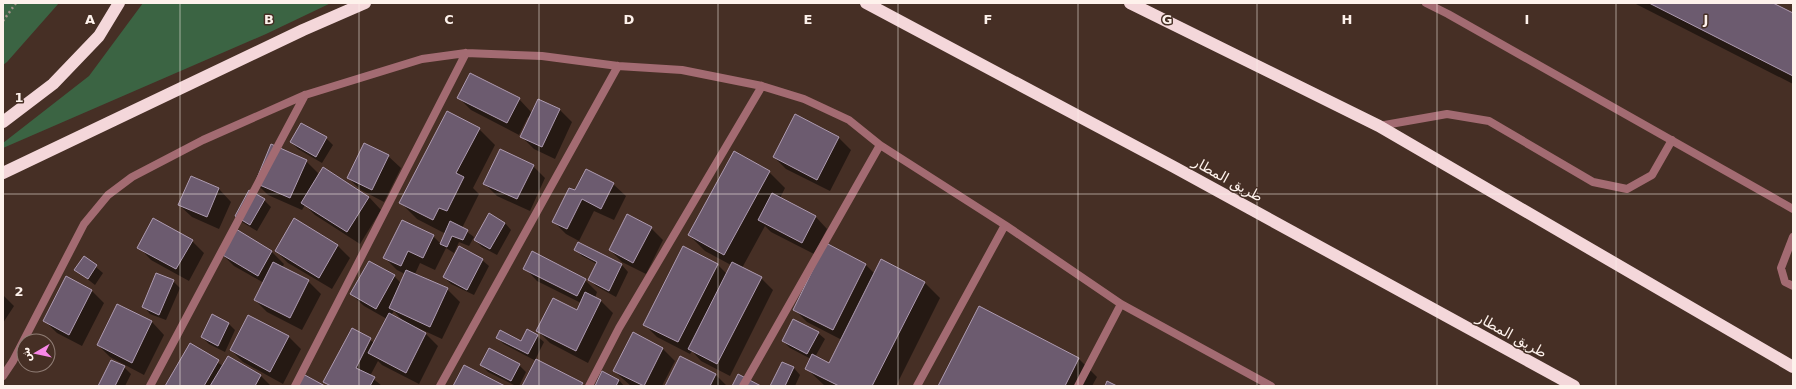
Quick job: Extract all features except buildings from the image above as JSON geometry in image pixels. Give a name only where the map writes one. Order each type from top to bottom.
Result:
[{"type":"highway","points":[[3,122],[53,84],[74,63],[100,36],[119,3]]},
{"type":"highway","points":[[3,173],[303,30],[365,3]]},
{"type":"highway","name":"طريق المطار","points":[[866,3],[1174,167],[1574,386]]},
{"type":"highway","points":[[1130,3],[1380,126],[1793,367]]},
{"type":"street","points":[[1426,3],[1793,209]]},
{"type":"street","points":[[294,386],[466,53]]},
{"type":"street","points":[[3,376],[13,361],[84,224],[108,196],[132,177],[203,140],[305,95],[422,59],[466,53],[542,56],[618,66],[682,70],[762,86],[804,99],[849,120],[880,145],[1005,225],[1121,304],[1267,385]]},
{"type":"street","points":[[440,386],[618,66]]},
{"type":"street","points":[[589,386],[619,328],[762,86]]},
{"type":"street","points":[[150,386],[305,95]]},
{"type":"street","points":[[1380,126],[1447,114],[1489,120],[1593,182],[1627,189],[1652,175],[1672,140]]},
{"type":"street","points":[[743,386],[880,145]]},
{"type":"street","points":[[917,386],[1005,225]]},
{"type":"street","points":[[1793,237],[1781,268],[1785,282],[1793,286]]},
{"type":"street","points":[[1078,386],[1121,304]]},
{"type":"path","points":[[3,21],[16,3]]},
{"type":"green space","points":[[3,3],[59,3],[3,65]]},
{"type":"green space","points":[[143,3],[331,3],[266,34],[3,148],[3,143],[89,76]]}]
